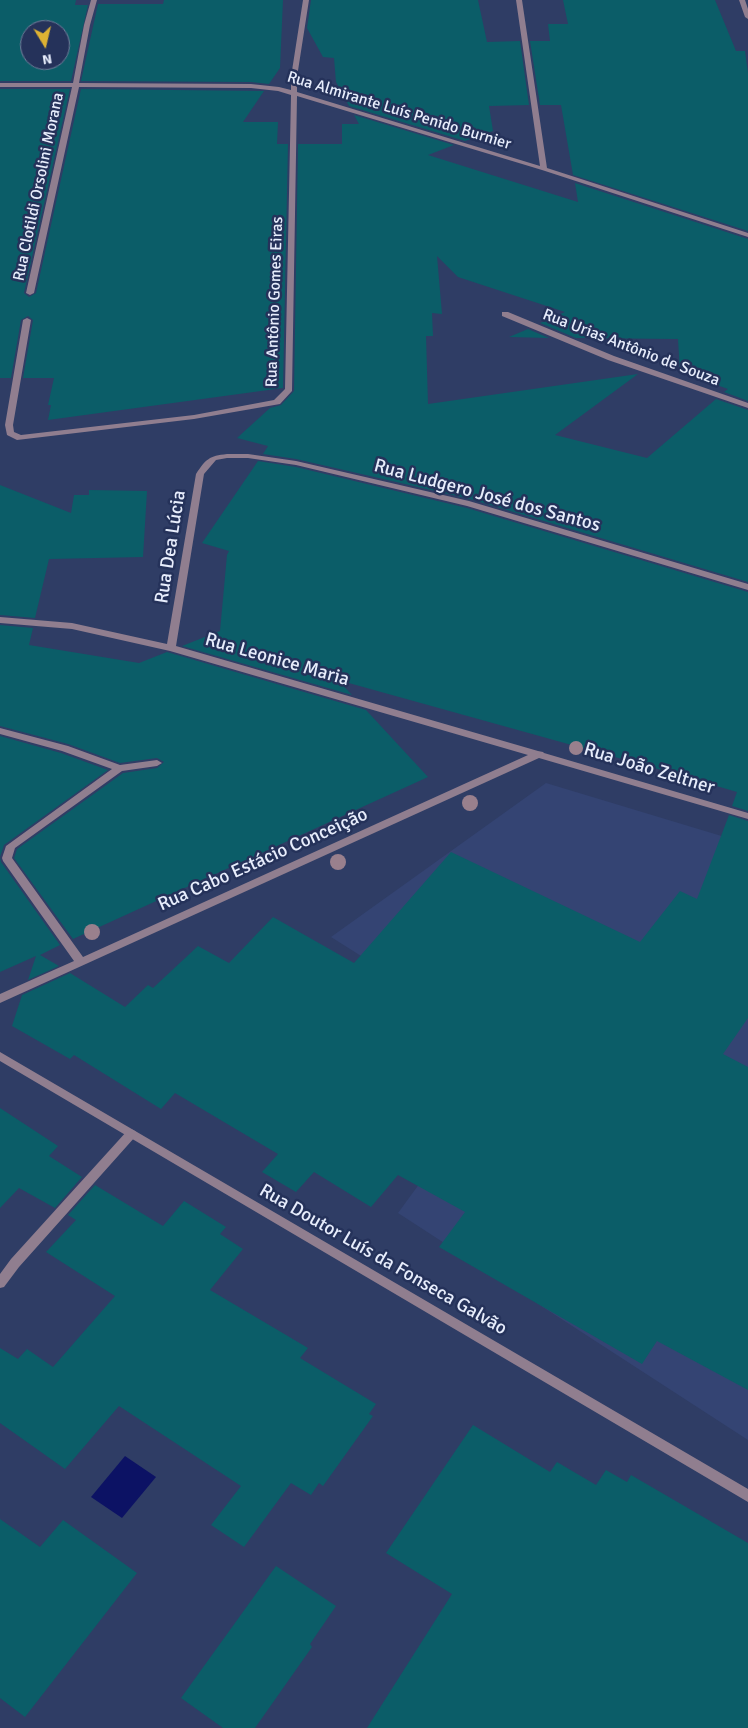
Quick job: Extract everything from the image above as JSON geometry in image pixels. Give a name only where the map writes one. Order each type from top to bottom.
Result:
[{"type":"street","name":"Rua Clotildi Orsolini Morana","points":[[30,293],[76,84],[87,25],[94,0]]},
{"type":"street","name":"Rua Antônio Gomes Eiras","points":[[27,320],[9,425],[10,433],[20,438],[194,417],[277,402],[286,394],[289,389],[294,77],[306,0]]},
{"type":"street","points":[[519,0],[544,170]]},
{"type":"street","points":[[742,0],[748,17]]},
{"type":"street","name":"Rua Almirante Luís Penido Burnier","points":[[0,85],[251,86],[294,92],[748,235]]},
{"type":"street","name":"Rua Urias Antônio de Souza","points":[[505,314],[611,358],[748,406]]},
{"type":"street","name":"Rua Ludgero José dos Santos","points":[[214,458],[248,456],[296,463],[469,504],[748,587]]},
{"type":"street","name":"Rua Dea Lúcia","points":[[171,648],[197,484],[206,464],[214,458]]},
{"type":"street","name":"Rua Leonice Maria","points":[[0,620],[72,626],[171,648],[540,754]]},
{"type":"street","points":[[0,731],[65,748],[120,768]]},
{"type":"street","name":"Rua João Zeltner","points":[[540,754],[748,816]]},
{"type":"street","name":"Rua Cabo Estácio Conceição","points":[[0,999],[540,754]]},
{"type":"street","points":[[81,962],[4,856],[10,846],[120,768],[157,763]]},
{"type":"street","name":"Rua Doutor Luís da Fonseca Galvão","points":[[0,1056],[748,1496]]},
{"type":"street","points":[[0,1283],[15,1263],[131,1134]]},
{"type":"shaded area","points":[[546,783],[748,844],[748,1440],[398,1213],[515,1053],[331,937]]},
{"type":"shaded area","points":[[125,1456],[156,1477],[122,1518],[91,1497]]},
{"type":"building","points":[[0,0],[76,0],[75,5],[88,5],[71,81],[0,81]]},
{"type":"building","points":[[164,0],[283,0],[280,68],[269,84],[251,82],[81,81],[98,4],[163,4]]},
{"type":"building","points":[[311,0],[478,0],[487,42],[520,41],[529,105],[489,106],[493,131],[465,141],[349,106],[336,82],[334,58],[323,57],[307,28]]},
{"type":"building","points":[[563,0],[715,0],[736,51],[745,51],[748,73],[748,231],[573,175],[561,105],[540,105],[530,41],[550,41],[548,24],[568,24]]},
{"type":"building","points":[[0,89],[70,89],[24,293],[29,297],[36,293],[81,89],[264,91],[243,122],[278,122],[277,144],[288,144],[283,388],[48,420],[51,405],[48,405],[54,378],[23,378],[33,320],[28,316],[21,320],[11,378],[0,378]]},
{"type":"building","points":[[354,115],[454,145],[428,155],[578,202],[575,183],[748,239],[748,401],[724,392],[728,389],[680,372],[678,339],[576,338],[540,323],[565,312],[458,277],[437,256],[442,314],[432,313],[433,336],[426,336],[428,404],[638,374],[555,435],[647,458],[716,399],[748,410],[748,582],[470,499],[296,459],[263,454],[268,446],[237,438],[270,408],[281,405],[294,391],[298,144],[342,144],[342,124],[359,124]]},
{"type":"building","points":[[528,329],[549,338],[509,337]]},
{"type":"building","points":[[258,461],[296,467],[467,508],[748,592],[748,811],[732,806],[737,792],[676,774],[338,680],[352,695],[182,646],[220,631],[227,555],[229,551],[202,543]]},
{"type":"building","points":[[0,485],[71,513],[74,495],[89,495],[89,490],[147,491],[143,557],[49,559],[35,618],[0,615]]},
{"type":"building","points":[[0,625],[33,628],[29,645],[139,663],[167,652],[366,710],[428,777],[73,939],[14,858],[17,849],[123,773],[157,768],[164,762],[157,758],[120,763],[68,744],[0,726]]},
{"type":"building","points":[[0,736],[61,753],[108,770],[4,845],[0,857]]},
{"type":"building","points":[[729,815],[748,821],[748,1018],[723,1054],[748,1067],[748,1390],[657,1341],[642,1364],[439,1247],[465,1212],[398,1175],[371,1207],[314,1172],[296,1192],[262,1172],[278,1154],[175,1093],[161,1109],[74,1055],[70,1059],[12,1026],[22,995],[70,973],[125,1007],[148,985],[153,988],[198,946],[229,963],[273,917],[354,963],[451,852],[640,942],[680,891],[697,899]]},
{"type":"building","points":[[0,857],[1,862],[60,945],[40,955],[59,966],[28,980],[36,956],[0,972]]},
{"type":"building","points":[[0,1108],[58,1146],[49,1156],[82,1177],[55,1208],[19,1188],[0,1208]]},
{"type":"building","points":[[95,1185],[163,1226],[184,1201],[226,1227],[220,1234],[243,1249],[210,1290],[308,1348],[300,1358],[376,1404],[369,1414],[373,1416],[323,1486],[319,1483],[311,1495],[291,1483],[244,1547],[211,1525],[241,1486],[119,1406],[65,1469],[0,1423],[0,1348],[18,1359],[27,1349],[53,1367],[115,1296],[46,1252],[76,1220],[68,1215]]},
{"type":"building","points":[[473,1425],[550,1472],[557,1462],[596,1485],[606,1470],[627,1482],[631,1475],[748,1543],[748,1728],[367,1728],[452,1594],[386,1553]]},
{"type":"building","points":[[0,1519],[40,1547],[63,1520],[137,1573],[25,1717],[0,1698]]},
{"type":"building","points":[[276,1566],[336,1606],[310,1644],[312,1647],[255,1728],[223,1728],[181,1698]]}]
